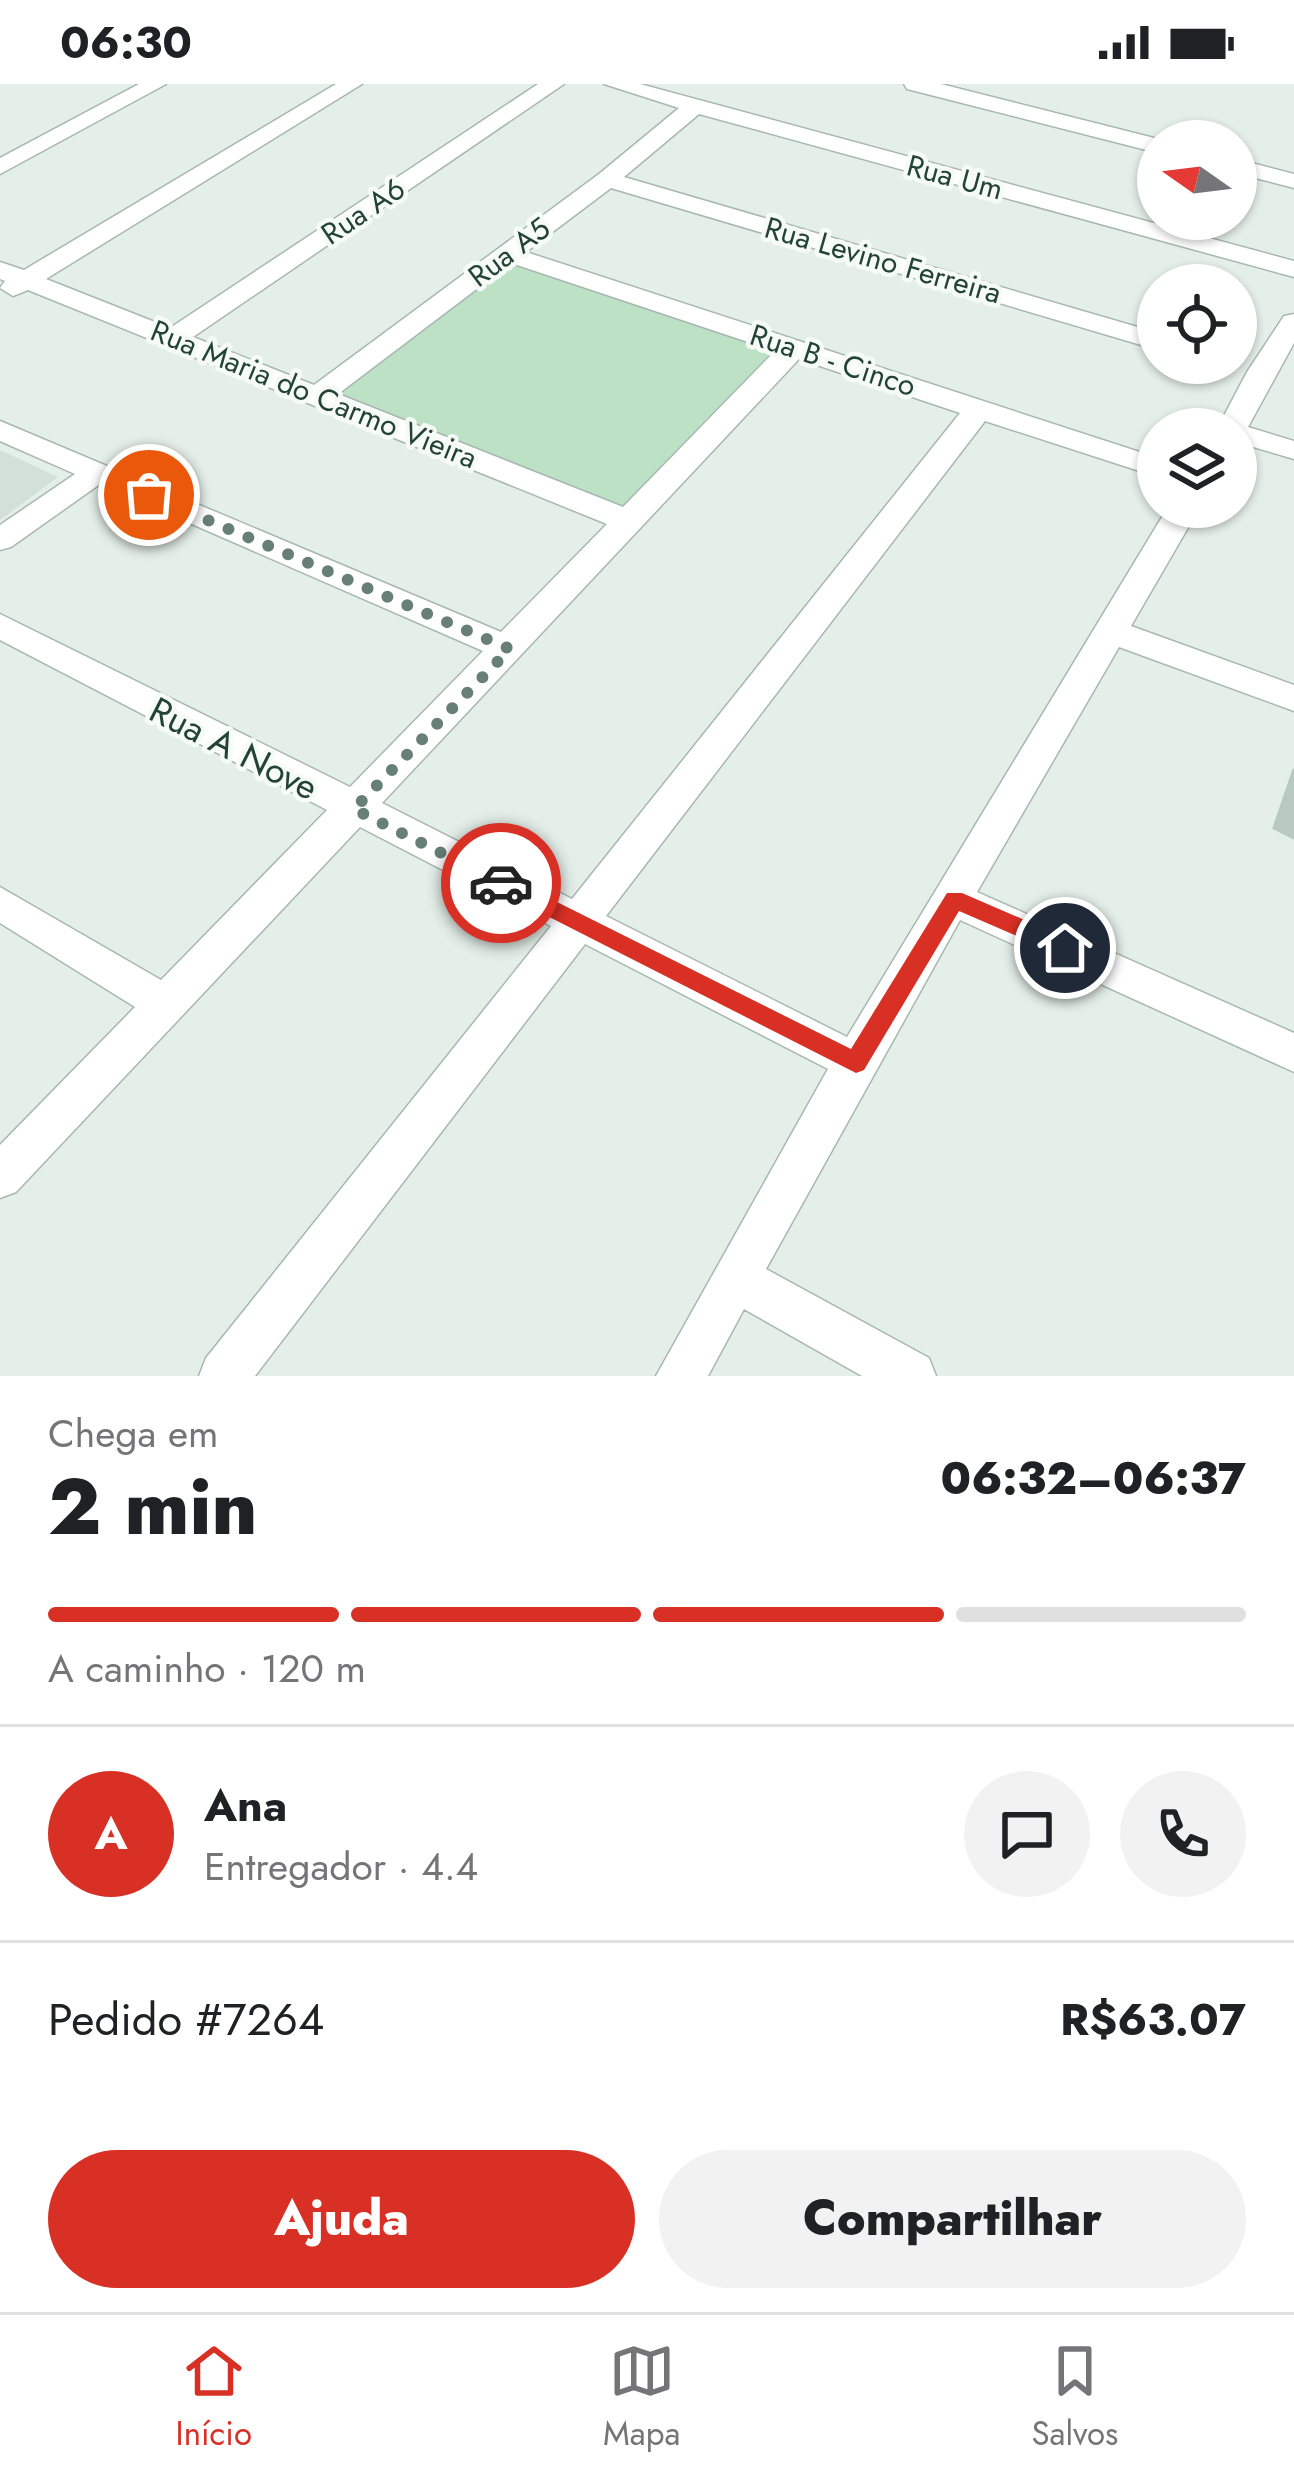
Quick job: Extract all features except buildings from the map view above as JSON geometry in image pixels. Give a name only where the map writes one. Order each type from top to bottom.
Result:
[{"type":"street","points":[[0,167],[155,84]]},
{"type":"street","points":[[9,282],[351,84]]},
{"type":"street","name":"Rua A6","points":[[173,338],[553,84]]},
{"type":"street","points":[[915,84],[994,93],[1137,139]]},
{"type":"street","name":"Rua Um","points":[[622,85],[1294,269]]},
{"type":"street","name":"Rua A5","points":[[319,395],[607,179],[695,106]]},
{"type":"street","points":[[1257,171],[1294,181]]},
{"type":"street","name":"Rua Levino Ferreira","points":[[607,179],[1137,336]]},
{"type":"street","name":"Rua B - Cinco","points":[[508,254],[1137,461]]},
{"type":"street","name":"Rua Maria do Carmo Vieira","points":[[9,282],[173,338],[627,520]]},
{"type":"street","points":[[1245,408],[1261,372],[1294,322]]},
{"type":"street","points":[[0,1177],[794,348]]},
{"type":"street","points":[[1257,371],[1261,372]]},
{"type":"street","points":[[224,1376],[582,923],[980,407]]},
{"type":"street","points":[[0,430],[510,649]]},
{"type":"street","points":[[1257,438],[1294,450]]},
{"type":"street","points":[[0,540],[98,472]]},
{"type":"street","points":[[680,1376],[856,1062],[1172,528]]},
{"type":"street","name":"Rua A Nove","points":[[0,626],[856,1062]]},
{"type":"street","points":[[1112,631],[1294,698]]},
{"type":"street","points":[[955,899],[1294,1053]]},
{"type":"street","points":[[0,903],[164,1003]]},
{"type":"street","points":[[736,1279],[911,1376]]},
{"type":"shaded area","points":[[0,450],[58,477],[0,520]]},
{"type":"green space","points":[[502,259],[777,349],[623,508],[328,395]]},
{"type":"way so far","points":[[149,495],[510,649],[354,809],[501,883]]},
{"type":"route","points":[[501,883],[856,1062],[955,899],[1065,948]]}]
